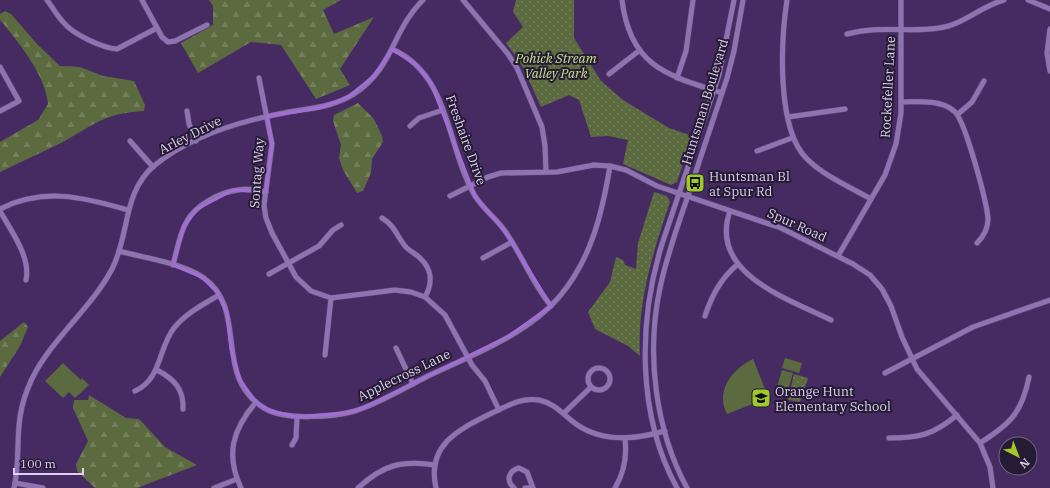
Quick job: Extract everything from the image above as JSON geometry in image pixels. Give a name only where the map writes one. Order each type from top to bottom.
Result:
[{"type":"street","points":[[47,0],[64,24],[90,41],[110,49],[116,49],[157,28]]},
{"type":"street","points":[[142,0],[162,37],[168,42],[175,41],[207,25]]},
{"type":"street","name":"Arley Drive","points":[[15,485],[18,459],[19,425],[23,401],[32,379],[43,360],[106,281],[119,251],[128,210],[138,186],[153,166],[196,141],[232,126],[267,116],[320,108],[348,97],[374,76],[387,60],[404,23],[423,0]]},
{"type":"street","points":[[462,0],[508,54],[517,68],[542,127],[545,146],[546,172]]},
{"type":"street","points":[[622,0],[628,29],[640,50],[659,69],[677,78],[722,93]]},
{"type":"street","points":[[677,78],[686,51],[693,0]]},
{"type":"street","name":"Huntsman Boulevard","points":[[678,488],[665,462],[656,434],[649,394],[646,366],[648,303],[654,268],[714,91],[726,49],[734,0]]},
{"type":"street","name":"Huntsman Boulevard","points":[[687,488],[675,464],[665,431],[656,380],[654,347],[656,318],[666,265],[722,93],[734,51],[743,0]]},
{"type":"street","points":[[787,0],[782,57],[788,117],[792,138],[800,152],[814,165],[872,199]]},
{"type":"street","name":"Rockefeller Lane","points":[[838,256],[872,199],[894,154],[900,124],[901,102],[901,0]]},
{"type":"street","points":[[847,34],[872,29],[931,29],[946,27],[1004,0]]},
{"type":"street","points":[[1028,0],[1050,9]]},
{"type":"street","points":[[1050,30],[1047,52],[1050,71]]},
{"type":"street","name":"Freshaire Drive","points":[[392,49],[406,57],[424,73],[438,95],[470,186],[480,203],[503,228],[551,306]]},
{"type":"street","points":[[609,74],[640,50]]},
{"type":"street","points":[[0,66],[19,101],[0,111]]},
{"type":"street","name":"Sontag Way","points":[[258,78],[272,144],[264,205],[266,221],[296,277],[306,288],[316,294],[331,298],[395,290],[411,292],[425,297],[445,316],[468,357],[485,380],[499,410]]},
{"type":"street","points":[[958,114],[972,102],[984,80]]},
{"type":"street","points":[[901,102],[942,104],[950,107],[958,114],[965,129],[986,212],[986,232],[977,243]]},
{"type":"street","points":[[410,126],[419,118],[443,110]]},
{"type":"street","points":[[788,117],[845,110]]},
{"type":"street","points":[[187,111],[189,124],[196,141]]},
{"type":"street","points":[[757,151],[792,138]]},
{"type":"street","points":[[130,141],[153,166]]},
{"type":"street","name":"Spur Road","points":[[450,196],[501,173],[546,172],[594,165],[610,166],[626,170],[657,186],[781,228],[838,256],[865,271],[882,289],[891,306],[912,358],[925,379],[980,443],[988,461],[993,488]]},
{"type":"street","name":"Applecross Lane","points":[[119,251],[173,265],[202,277],[212,285],[219,294],[227,313],[234,364],[244,387],[256,402],[276,413],[298,417],[354,411],[413,384],[522,329],[551,306],[570,283],[589,248],[600,218],[610,166]]},
{"type":"street","points":[[173,265],[184,226],[189,217],[197,209],[233,190],[246,189],[266,192]]},
{"type":"street","points":[[26,280],[28,268],[24,257],[0,210],[26,198],[56,195],[128,210]]},
{"type":"street","points":[[730,211],[725,227],[726,238],[728,248],[738,264],[767,288],[831,320]]},
{"type":"street","points":[[382,218],[391,224],[405,246],[421,258],[427,267],[431,285],[425,297]]},
{"type":"street","points":[[269,274],[319,246],[333,230],[341,225]]},
{"type":"street","points":[[483,258],[512,242]]},
{"type":"street","points":[[705,316],[711,298],[719,284],[738,264]]},
{"type":"street","points":[[135,391],[146,385],[157,370],[168,338],[174,328],[185,317],[219,294]]},
{"type":"street","points":[[325,355],[331,298]]},
{"type":"street","points":[[885,373],[973,327],[1050,300]]},
{"type":"street","points":[[396,348],[413,384]]},
{"type":"street","points":[[601,368],[606,371],[610,380],[608,386],[599,390],[591,387],[587,378],[592,370],[601,368]]},
{"type":"street","points":[[157,370],[170,377],[178,386],[183,396],[184,409]]},
{"type":"street","points":[[980,443],[1001,429],[1017,413],[1026,392],[1029,377]]},
{"type":"street","points":[[564,413],[591,387]]},
{"type":"street","points":[[436,488],[435,465],[440,450],[452,435],[499,410],[518,402],[531,400],[546,402],[564,413],[577,424],[593,433],[625,439],[665,431]]},
{"type":"street","points":[[241,488],[237,479],[233,458],[235,437],[242,420],[256,402]]},
{"type":"street","points":[[889,438],[913,438],[928,434],[938,430],[957,416]]},
{"type":"street","points":[[292,445],[296,438],[298,417]]},
{"type":"street","points":[[615,488],[625,463],[625,439]]},
{"type":"street","points":[[358,488],[373,475],[390,466],[413,462],[435,465]]},
{"type":"street","points":[[514,488],[510,484],[509,478],[511,472],[519,468],[527,472],[532,488],[525,488]]},
{"type":"street","points":[[214,488],[237,479]]},
{"type":"street","points":[[15,485],[43,488]]},
{"type":"highlighted area","points":[[392,49],[415,64],[431,83],[475,196],[505,231],[551,306],[509,336],[363,408],[346,413],[297,417],[270,411],[256,402],[240,380],[231,349],[227,313],[217,292],[202,277],[173,265],[184,226],[197,209],[233,190],[266,192],[272,144],[267,116],[320,108],[348,97],[374,76]]},
{"type":"green space","points":[[209,0],[341,0],[323,10],[334,34],[374,17],[340,69],[350,85],[316,99],[281,45],[251,42],[198,73],[181,43],[213,25],[213,6]]},
{"type":"green space","name":"Pohick Stream Valley Park","points":[[516,0],[574,0],[574,38],[601,81],[623,100],[669,128],[692,136],[677,182],[671,185],[623,164],[628,140],[608,136],[591,137],[579,100],[569,95],[541,107],[523,67],[506,43],[523,27],[513,12]]},
{"type":"green space","points":[[5,11],[11,14],[37,44],[60,66],[80,67],[103,76],[134,81],[145,105],[144,111],[130,112],[109,117],[91,125],[61,143],[0,172],[0,142],[38,120],[48,104],[46,93],[37,71],[23,48],[0,20],[0,14]]},
{"type":"green space","points":[[358,103],[374,119],[382,136],[383,142],[372,159],[371,173],[363,191],[357,193],[343,170],[339,158],[341,145],[333,121],[334,115]]},
{"type":"green space","points":[[654,192],[667,196],[670,202],[652,258],[644,297],[641,316],[640,356],[628,346],[595,329],[588,312],[610,282],[616,257],[623,260],[625,265],[636,269],[638,243]]},
{"type":"green space","points":[[24,322],[28,327],[20,346],[0,377],[0,341]]},
{"type":"green space","points":[[785,358],[802,363],[799,373],[782,368]]},
{"type":"green space","points":[[753,359],[767,394],[765,399],[727,414],[723,397],[724,389],[732,375],[745,363]]},
{"type":"green space","points":[[63,363],[81,380],[82,378],[89,385],[75,398],[69,392],[63,398],[45,381]]},
{"type":"green space","points":[[782,370],[793,373],[788,390],[777,387]]},
{"type":"green space","points":[[794,374],[808,378],[800,402],[788,400]]},
{"type":"green space","points":[[89,395],[126,418],[139,419],[165,447],[197,465],[137,488],[95,488],[77,471],[76,464],[88,441],[73,408],[74,400],[88,400]]},
{"type":"place","name":"Huntsman Bl at Spur Rd","points":[[695,183]]},
{"type":"place","name":"Orange Hunt Elementary School","points":[[761,398]]}]
